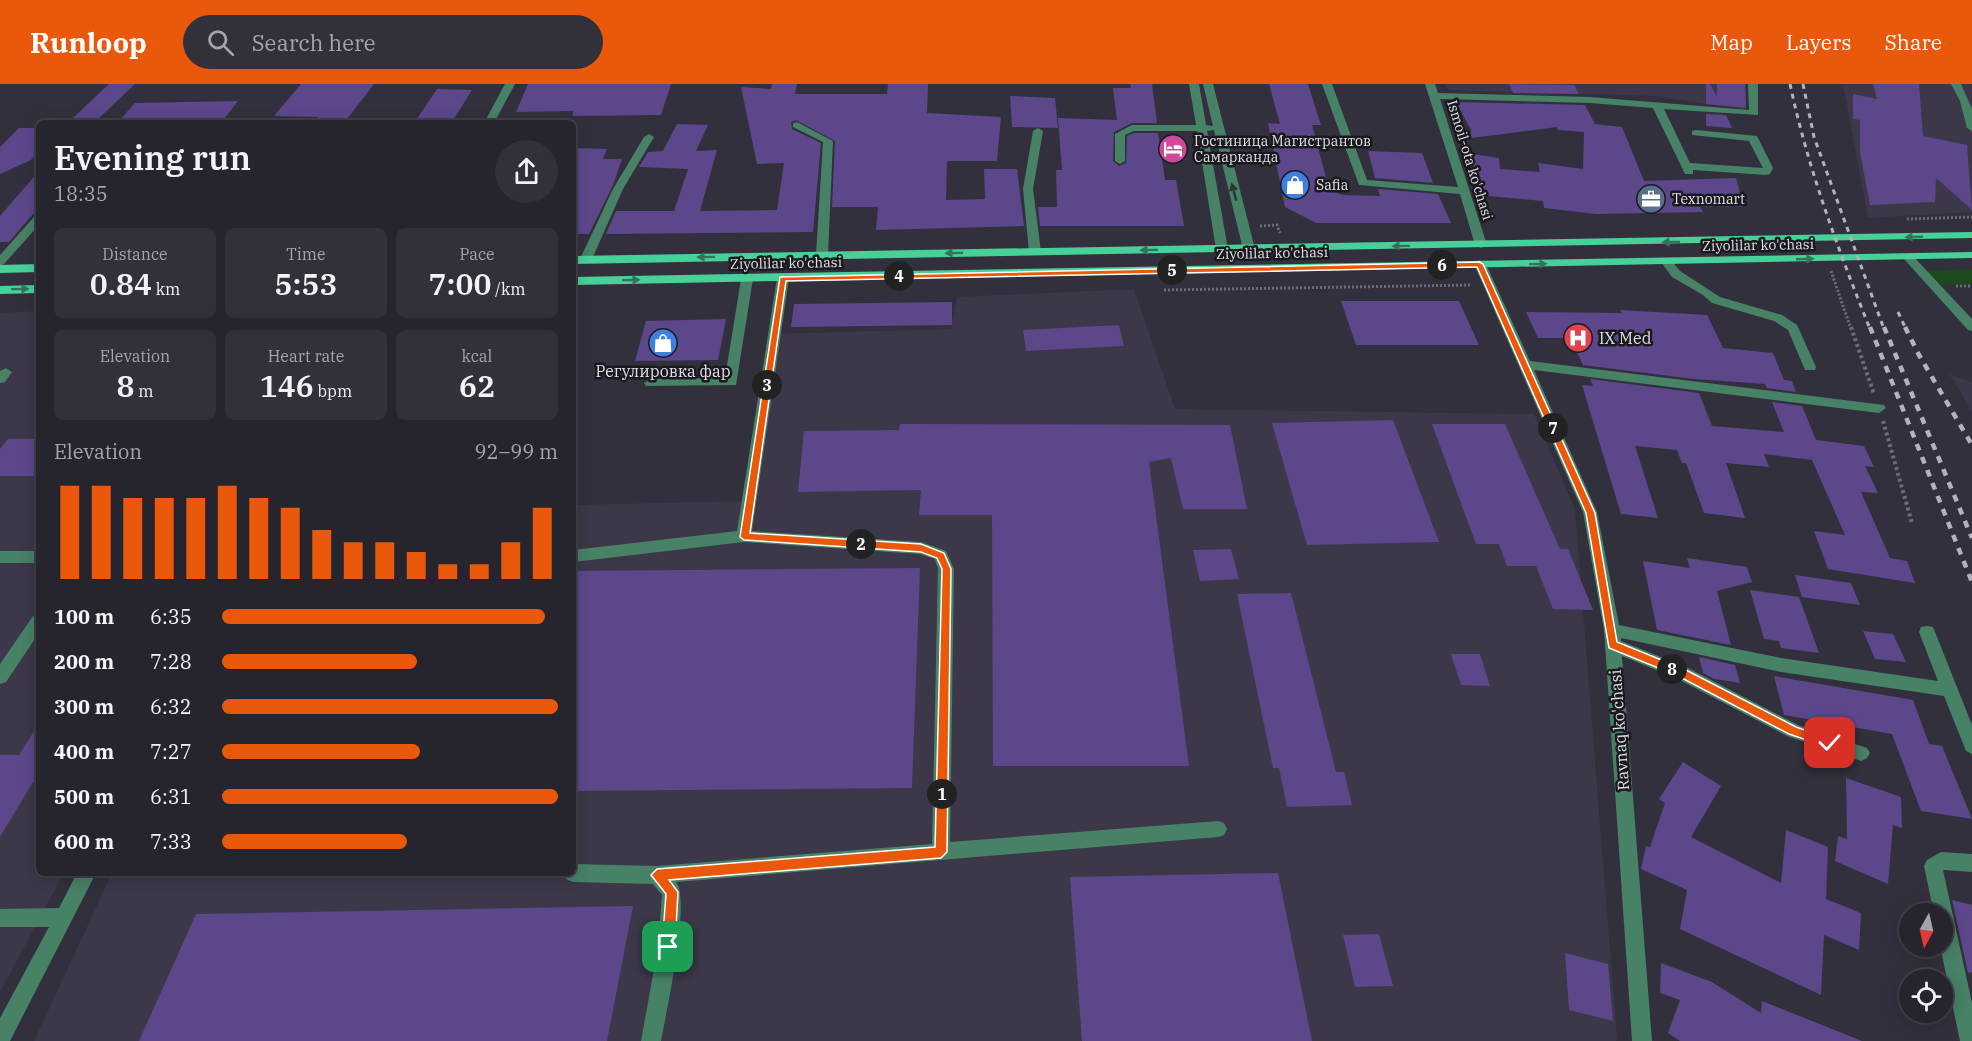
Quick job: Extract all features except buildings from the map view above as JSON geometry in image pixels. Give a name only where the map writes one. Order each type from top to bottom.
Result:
[{"type":"main road","name":"Ziyolilar ko'chasi","points":[[576,260],[1972,235]]},
{"type":"main road","points":[[1222,249],[1239,269],[1249,249]]},
{"type":"main road","name":"Ziyolilar ko'chasi","points":[[576,281],[1972,255]]},
{"type":"main road","points":[[783,278],[785,256]]},
{"type":"main road","points":[[0,269],[36,268]]},
{"type":"main road","points":[[0,290],[36,289]]},
{"type":"street","points":[[491,120],[510,84]]},
{"type":"street","points":[[1194,84],[1222,249]]},
{"type":"street","points":[[1208,84],[1217,128],[1249,249]]},
{"type":"street","points":[[1327,84],[1363,183],[1464,191]]},
{"type":"street","name":"Ismoil-ota ko'chasi","points":[[1430,84],[1481,245]]},
{"type":"street","points":[[1435,96],[1590,100],[1754,113],[1753,84]]},
{"type":"street","points":[[1956,84],[1965,101],[1972,128]]},
{"type":"street","points":[[1657,105],[1688,169],[1766,172],[1768,168],[1753,138],[1696,133]]},
{"type":"street","points":[[797,125],[828,141],[822,255]]},
{"type":"street","points":[[1120,161],[1120,134],[1132,128],[1217,128]]},
{"type":"street","points":[[1035,252],[1028,189],[1038,131]]},
{"type":"street","points":[[586,260],[618,189],[650,137]]},
{"type":"street","points":[[0,262],[36,221]]},
{"type":"street","points":[[1908,257],[1972,327]]},
{"type":"street","points":[[1667,262],[1676,274],[1707,292],[1716,300],[1778,318],[1793,328],[1810,367]]},
{"type":"street","name":"Ravnaq ko'chasi","points":[[1479,264],[1590,513],[1612,637],[1642,1041]]},
{"type":"street","points":[[744,537],[783,278]]},
{"type":"street","points":[[651,383],[731,382],[747,279]]},
{"type":"street","points":[[1524,365],[1879,408]]},
{"type":"street","points":[[0,372],[6,372],[0,379]]},
{"type":"street","points":[[576,556],[687,541],[744,537],[921,548],[941,555],[946,569],[941,852]]},
{"type":"street","points":[[0,556],[36,557]]},
{"type":"street","points":[[0,677],[36,624]]},
{"type":"street","points":[[1927,632],[1972,746]]},
{"type":"street","points":[[1612,637],[1950,690]]},
{"type":"street","points":[[1612,637],[1793,731],[1861,753]]},
{"type":"street","points":[[576,873],[657,875],[1218,829]]},
{"type":"street","points":[[1970,1041],[1933,866],[1941,861],[1972,863]]},
{"type":"street","points":[[651,1041],[668,947],[672,892],[657,875]]},
{"type":"street","points":[[0,1039],[85,876]]},
{"type":"street","points":[[0,918],[64,917]]},
{"type":"path","points":[[1903,219],[1972,217]]},
{"type":"path","points":[[1259,226],[1277,225]]},
{"type":"path","points":[[1164,290],[1488,285]]},
{"type":"shaded area","points":[[1445,84],[1746,84],[1746,110],[1655,96],[1449,90]]},
{"type":"shaded area","points":[[1843,84],[1972,84],[1972,212],[1868,218]]},
{"type":"shaded area","points":[[1134,289],[1175,409],[1534,414],[1575,509],[1616,1041],[34,1041],[111,876],[576,876],[576,505],[745,501],[768,334],[951,329],[957,297]]},
{"type":"shaded area","points":[[36,311],[36,876],[62,876],[0,992],[0,313]]},
{"type":"shaded area","points":[[1949,374],[1972,382],[1972,412],[1959,389]]},
{"type":"green space","points":[[1972,269],[1972,284],[1937,285],[1924,271]]},
{"type":"railway","points":[[1790,84],[1797,116],[1825,208],[1870,329]]},
{"type":"railway","points":[[1803,84],[1814,137],[1884,329]]},
{"type":"railway","points":[[1898,312],[1906,329]]},
{"type":"railway","points":[[1870,327],[1972,582]]},
{"type":"railway","points":[[1884,327],[1972,538]]},
{"type":"railway","points":[[1906,329],[1972,445]]},
{"type":"place","name":"Гостиница Магистрантов Самарканда","points":[[1173,149]]},
{"type":"place","name":"Safia","points":[[1295,185]]},
{"type":"place","name":"Texnomart","points":[[1651,199]]},
{"type":"place","name":"IX Med","points":[[1578,338]]},
{"type":"place","name":"Регулировка фар","points":[[663,343]]},
{"type":"route","points":[[668,947],[672,892],[657,875],[941,852],[946,569],[941,555],[921,548],[744,537],[783,278],[1479,264],[1590,513],[1613,645],[1682,673],[1793,731],[1830,743]]}]
